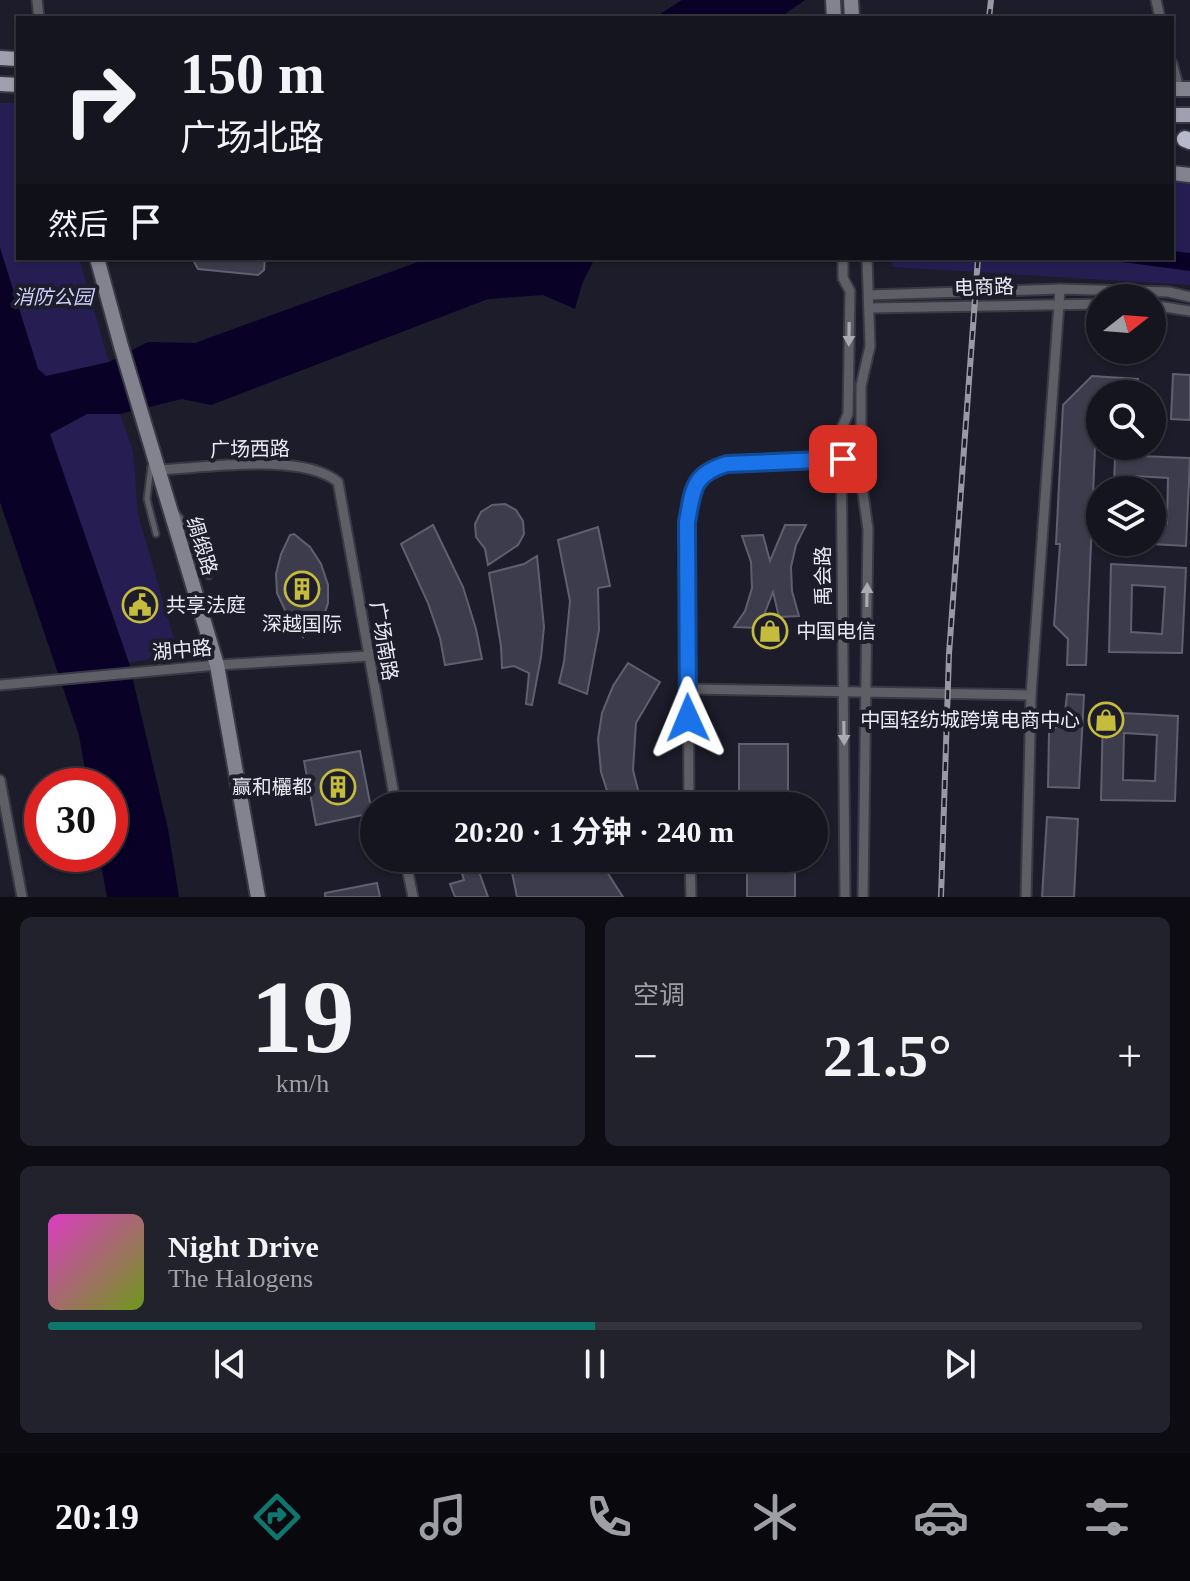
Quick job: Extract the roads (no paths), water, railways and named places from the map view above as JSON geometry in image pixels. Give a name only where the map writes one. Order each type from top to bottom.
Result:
[{"type":"street","points":[[1174,70],[1180,89]]},
{"type":"street","name":"绸缎路","points":[[98,260],[217,665],[258,897]]},
{"type":"street","name":"禹会路","points":[[843,260],[843,278],[850,291],[848,414],[841,430],[845,897]]},
{"type":"street","points":[[863,897],[868,529],[861,480],[861,386],[870,346],[867,260]]},
{"type":"street","points":[[1026,897],[1031,695],[1060,289]]},
{"type":"street","name":"电商路","points":[[869,295],[1060,289],[1169,292],[1190,297]]},
{"type":"street","name":"电商路","points":[[869,308],[1086,304]]},
{"type":"street","points":[[1166,307],[1190,311]]},
{"type":"street","points":[[689,792],[687,522],[699,477],[712,468],[727,464],[843,459]]},
{"type":"street","name":"广场西路","points":[[158,470],[277,464],[327,473],[338,482]]},
{"type":"street","name":"广场南路","points":[[338,482],[393,792]]},
{"type":"street","name":"湖中路","points":[[0,685],[217,665],[369,656]]},
{"type":"street","points":[[687,689],[1031,695]]},
{"type":"street","points":[[0,780],[22,897]]},
{"type":"street","points":[[408,872],[413,897]]},
{"type":"street","points":[[690,872],[691,897]]},
{"type":"lane","points":[[153,453],[147,499],[156,534]]},
{"type":"lane","points":[[168,503],[197,539],[209,576]]},
{"type":"railway","points":[[989,16],[991,0]]},
{"type":"railway","points":[[941,897],[949,654],[978,260]]},
{"type":"place","name":"深越国际","points":[[302,589]]},
{"type":"place","name":"共享法庭","points":[[140,605]]},
{"type":"place","name":"中国电信","points":[[770,631]]},
{"type":"place","name":"中国轻纺城跨境电商中心","points":[[1106,720]]},
{"type":"place","name":"赢和欐都","points":[[338,787]]},
{"type":"park label","name":"消防公园","points":[[53,297]]}]
